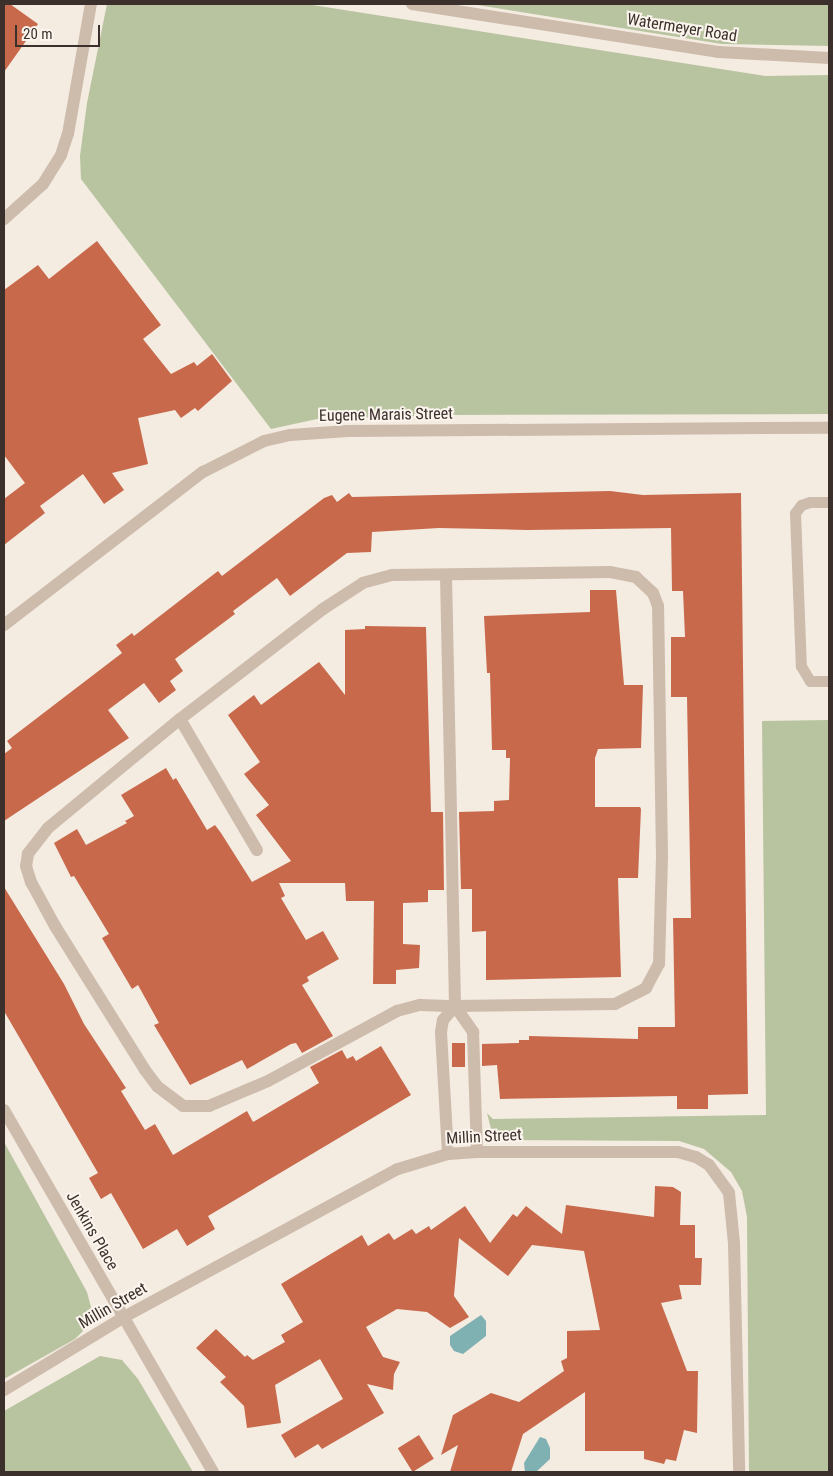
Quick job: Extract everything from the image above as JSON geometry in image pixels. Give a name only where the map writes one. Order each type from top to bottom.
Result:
[{"type":"street","points":[[4,219],[43,184],[61,156],[68,134],[91,4]]},
{"type":"street","name":"Watermeyer Road","points":[[412,4],[719,52],[829,58]]},
{"type":"street","name":"Eugene Marais Street","points":[[4,625],[203,472],[264,441],[290,435],[357,431],[829,428]]},
{"type":"street","points":[[623,572],[645,584],[658,606],[662,856],[660,947],[654,977],[630,999],[615,1004],[420,1005],[397,1011],[268,1082],[209,1106],[182,1106],[158,1087],[55,926],[31,882],[26,866],[34,842],[48,828],[180,719],[323,608],[363,583],[392,575],[446,575],[623,572]]},
{"type":"street","points":[[446,575],[455,1006],[468,1021],[473,1032],[477,1152]]},
{"type":"street","points":[[180,719],[257,850]]},
{"type":"street","points":[[448,1154],[440,1032],[443,1020],[455,1006]]},
{"type":"street","name":"Jenkins Place","points":[[4,1110],[213,1472]]},
{"type":"street","name":"Millin Street","points":[[4,1390],[124,1317],[370,1182],[398,1169],[448,1154],[477,1152],[678,1152],[696,1157],[719,1176],[729,1193],[732,1213],[739,1472]]},
{"type":"lane","points":[[829,502],[810,502],[802,505],[796,513],[800,666],[810,681],[829,681]]},
{"type":"green space","points":[[107,4],[306,4],[765,76],[829,75],[829,414],[454,415],[317,419],[271,429],[81,179],[80,156],[87,103]]},
{"type":"green space","points":[[471,4],[829,4],[829,46],[722,44]]},
{"type":"green space","points":[[829,720],[829,1472],[749,1472],[747,1217],[742,1191],[731,1172],[704,1149],[679,1141],[500,1140],[491,1129],[487,1113],[493,1119],[766,1115],[762,721]]},
{"type":"green space","points":[[4,1142],[87,1292],[92,1311],[87,1327],[75,1339],[4,1379]]},
{"type":"green space","points":[[100,1356],[122,1360],[138,1379],[193,1472],[4,1472],[4,1411]]},
{"type":"water","points":[[481,1315],[486,1321],[486,1336],[463,1354],[454,1351],[450,1345],[450,1336]]},
{"type":"water","points":[[540,1437],[546,1439],[550,1448],[550,1459],[536,1472],[525,1472],[524,1463]]},
{"type":"building","points":[[4,4],[10,4],[38,24],[4,72]]},
{"type":"building","points":[[97,241],[161,325],[143,339],[171,374],[194,362],[197,366],[212,354],[232,381],[198,411],[195,408],[181,418],[175,410],[138,418],[148,464],[112,473],[124,490],[104,504],[83,474],[40,506],[45,513],[4,545],[4,499],[25,483],[4,455],[4,290],[38,265],[49,279]]},
{"type":"building","points":[[610,491],[643,495],[741,493],[748,1094],[708,1095],[708,1109],[677,1109],[677,1096],[500,1099],[497,1065],[482,1066],[482,1044],[519,1043],[519,1040],[529,1040],[529,1036],[638,1039],[638,1027],[675,1027],[673,918],[691,918],[687,697],[671,697],[671,637],[685,637],[683,591],[672,591],[671,528],[527,530],[439,528],[372,532],[371,552],[347,553],[290,596],[277,578],[233,611],[235,614],[175,659],[183,671],[170,681],[176,690],[159,703],[144,683],[108,710],[129,738],[4,821],[4,754],[12,748],[7,741],[122,653],[116,645],[132,633],[134,636],[218,571],[222,576],[324,498],[332,495],[337,502],[349,493],[352,497]]},
{"type":"building","points":[[590,590],[616,590],[624,685],[643,685],[641,748],[598,749],[595,758],[595,807],[640,807],[641,809],[638,878],[618,878],[621,977],[486,980],[486,931],[472,932],[472,889],[461,889],[459,812],[494,811],[494,801],[509,800],[510,758],[506,758],[506,750],[492,750],[490,673],[487,673],[484,616],[590,612]]},
{"type":"building","points":[[365,626],[426,627],[431,812],[443,812],[444,890],[428,890],[428,902],[403,903],[403,944],[420,945],[419,968],[396,970],[396,984],[373,984],[374,901],[346,901],[345,883],[279,883],[285,896],[281,898],[306,940],[323,931],[339,959],[307,977],[309,981],[302,985],[333,1036],[302,1053],[296,1043],[291,1044],[247,1069],[242,1060],[190,1085],[154,1025],[159,1023],[138,985],[132,989],[102,938],[109,934],[74,876],[71,877],[54,843],[77,829],[86,845],[127,823],[125,821],[134,816],[121,795],[166,768],[173,780],[176,778],[207,830],[215,825],[252,882],[291,861],[256,815],[269,805],[244,774],[260,762],[228,715],[254,695],[261,705],[319,662],[345,695],[345,630],[365,629]]},
{"type":"building","points":[[4,887],[64,984],[84,1024],[126,1088],[121,1091],[145,1130],[155,1124],[173,1155],[247,1111],[253,1122],[319,1083],[310,1067],[342,1050],[347,1059],[353,1056],[356,1061],[381,1046],[411,1095],[208,1216],[215,1229],[187,1246],[177,1229],[143,1249],[111,1193],[101,1199],[89,1178],[98,1173],[4,1011]]},
{"type":"building","points":[[452,1043],[465,1043],[465,1067],[452,1067]]},
{"type":"building","points":[[655,1186],[673,1187],[681,1192],[680,1225],[695,1225],[695,1258],[702,1258],[701,1285],[679,1285],[682,1299],[661,1303],[687,1371],[698,1371],[697,1433],[684,1430],[676,1461],[666,1459],[664,1464],[644,1459],[644,1451],[585,1451],[585,1392],[523,1434],[511,1472],[450,1472],[458,1445],[441,1455],[453,1415],[491,1393],[519,1402],[564,1371],[561,1361],[567,1358],[567,1331],[600,1330],[584,1251],[532,1245],[508,1276],[459,1238],[454,1296],[469,1317],[450,1328],[427,1312],[397,1309],[366,1327],[383,1357],[400,1362],[394,1374],[393,1390],[367,1384],[384,1413],[322,1449],[318,1444],[295,1458],[281,1435],[343,1399],[320,1359],[275,1385],[281,1423],[247,1428],[244,1406],[220,1382],[226,1377],[196,1348],[216,1329],[245,1357],[247,1355],[253,1360],[285,1342],[281,1335],[303,1322],[281,1284],[362,1235],[368,1246],[389,1233],[394,1240],[412,1229],[416,1234],[429,1226],[431,1230],[465,1206],[490,1243],[513,1214],[517,1217],[526,1206],[562,1234],[566,1205],[654,1217]]},
{"type":"building","points":[[419,1435],[434,1459],[413,1472],[398,1448]]}]
